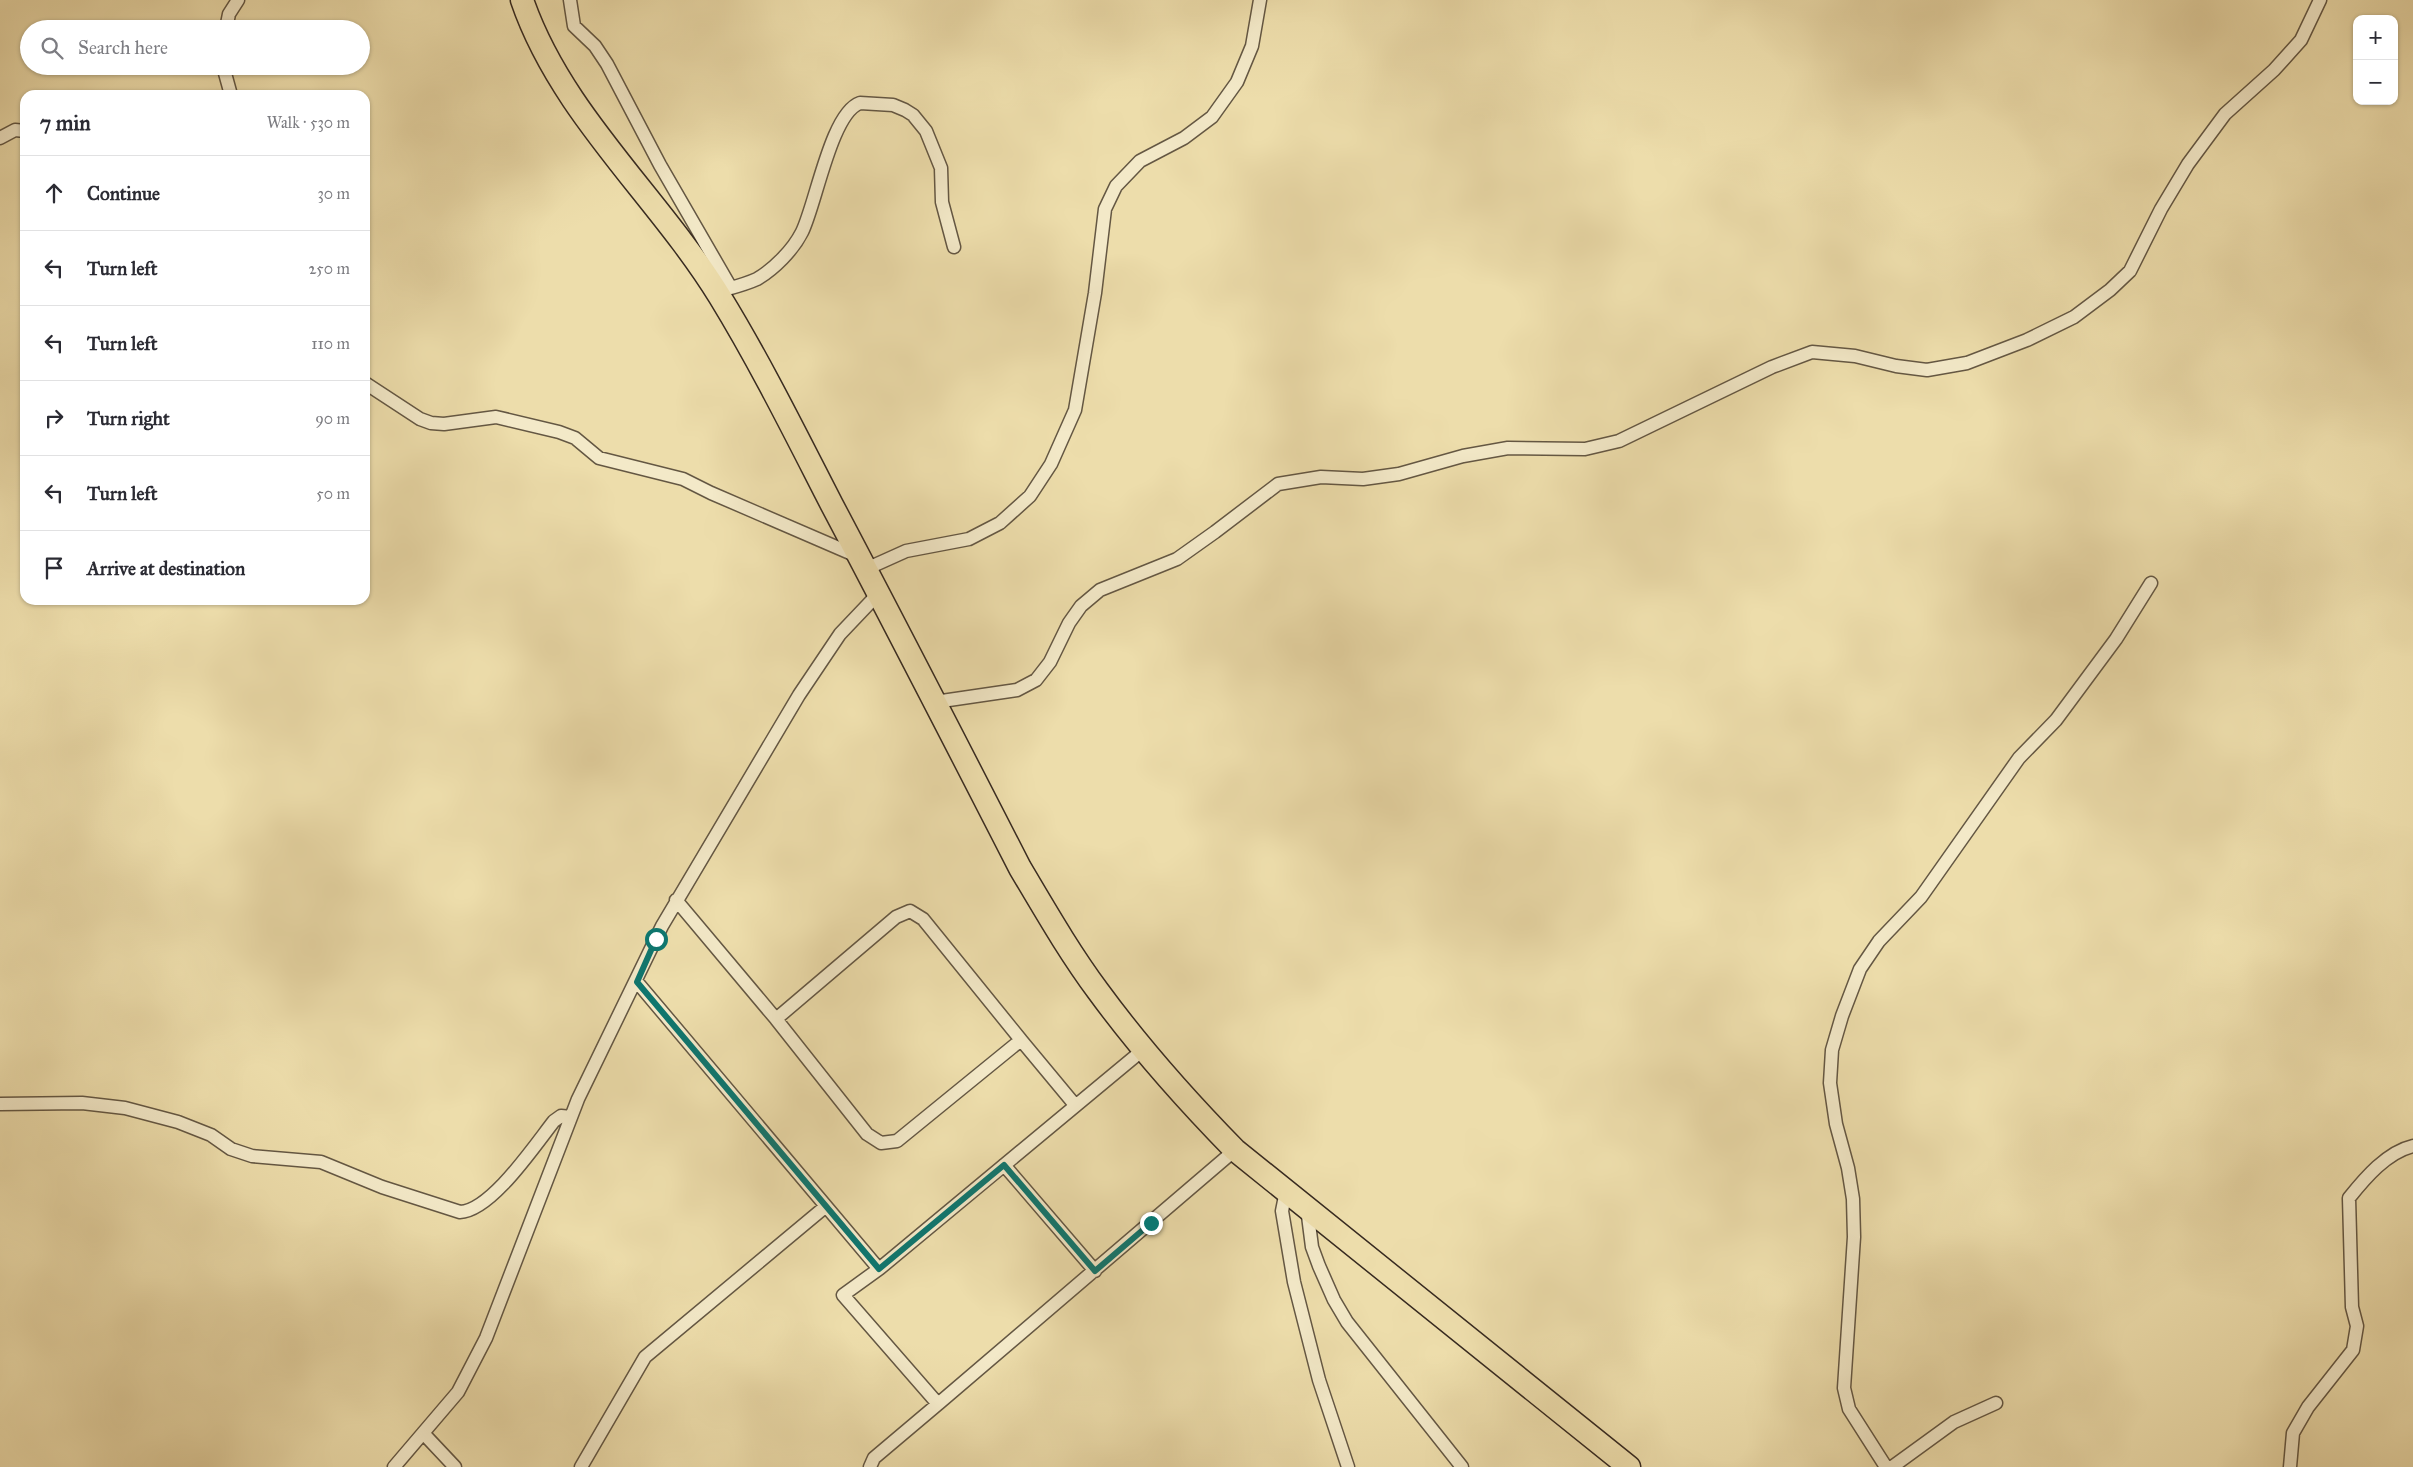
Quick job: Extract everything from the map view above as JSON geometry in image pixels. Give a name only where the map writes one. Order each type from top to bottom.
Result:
[{"type":"highway","points":[[522,0],[528,19],[550,62],[579,107],[685,246],[724,290],[741,331],[1020,868],[1057,930],[1098,991],[1199,1114],[1235,1150],[1629,1467]]},
{"type":"street","points":[[228,20],[229,14],[238,0]]},
{"type":"street","points":[[570,0],[574,26],[595,46],[607,64],[724,290],[746,284],[767,272],[788,253],[801,234],[810,213],[820,176],[846,114],[860,103],[872,102],[899,107],[913,115],[926,131],[942,168],[942,202],[954,246]]},
{"type":"street","points":[[370,386],[420,419],[431,423],[444,424],[496,417],[559,432],[575,438],[600,458],[683,479],[863,563],[906,551],[970,539],[1000,523],[1030,496],[1051,464],[1076,410],[1095,293],[1105,209],[1116,186],[1140,161],[1184,138],[1212,117],[1237,82],[1252,46],[1260,0]]},
{"type":"street","points":[[935,702],[1017,690],[1036,680],[1050,662],[1069,622],[1081,606],[1100,590],[1176,559],[1278,484],[1321,477],[1363,478],[1399,474],[1464,456],[1508,448],[1585,449],[1619,441],[1772,367],[1812,352],[1855,356],[1896,366],[1928,370],[1967,363],[2027,340],[2066,321],[2110,290],[2130,271],[2161,209],[2188,164],[2225,114],[2274,70],[2301,40],[2320,0]]},
{"type":"street","points":[[225,75],[230,90]]},
{"type":"street","points":[[0,138],[15,130],[20,130]]},
{"type":"street","points":[[1886,1467],[1849,1409],[1844,1388],[1854,1237],[1854,1209],[1848,1168],[1836,1124],[1830,1083],[1832,1050],[1860,969],[1878,941],[1921,897],[2019,758],[2056,720],[2116,639],[2151,583]]},
{"type":"street","points":[[394,1467],[458,1392],[486,1338],[571,1117],[676,900],[804,688],[840,634],[878,594]]},
{"type":"street","points":[[676,900],[776,1019],[867,1134],[881,1143],[897,1141],[1021,1040]]},
{"type":"street","points":[[776,1019],[896,917],[910,911],[923,919],[1075,1105]]},
{"type":"street","points":[[637,982],[879,1269]]},
{"type":"street","points":[[938,1404],[844,1295],[879,1269],[1144,1049]]},
{"type":"street","points":[[0,1104],[82,1103],[125,1108],[178,1122],[211,1136],[231,1149],[252,1156],[321,1162],[382,1186],[460,1212],[468,1212],[488,1201],[554,1121],[561,1116],[571,1117]]},
{"type":"street","points":[[2290,1467],[2293,1433],[2308,1407],[2353,1350],[2357,1326],[2352,1306],[2349,1198],[2364,1178],[2402,1149],[2413,1146]]},
{"type":"street","points":[[870,1467],[874,1458],[1235,1150]]},
{"type":"street","points":[[1004,1165],[1095,1271]]},
{"type":"street","points":[[1286,1191],[1282,1211],[1294,1282],[1319,1380],[1348,1467]]},
{"type":"street","points":[[581,1467],[644,1357],[825,1207]]},
{"type":"street","points":[[1307,1207],[1312,1247],[1334,1300],[1347,1322],[1462,1467]]},
{"type":"street","points":[[1892,1467],[1954,1422],[1996,1403]]},
{"type":"street","points":[[423,1433],[455,1467]]},
{"type":"route","points":[[656,939],[637,982],[879,1269],[1004,1165],[1095,1271],[1151,1223]]}]
